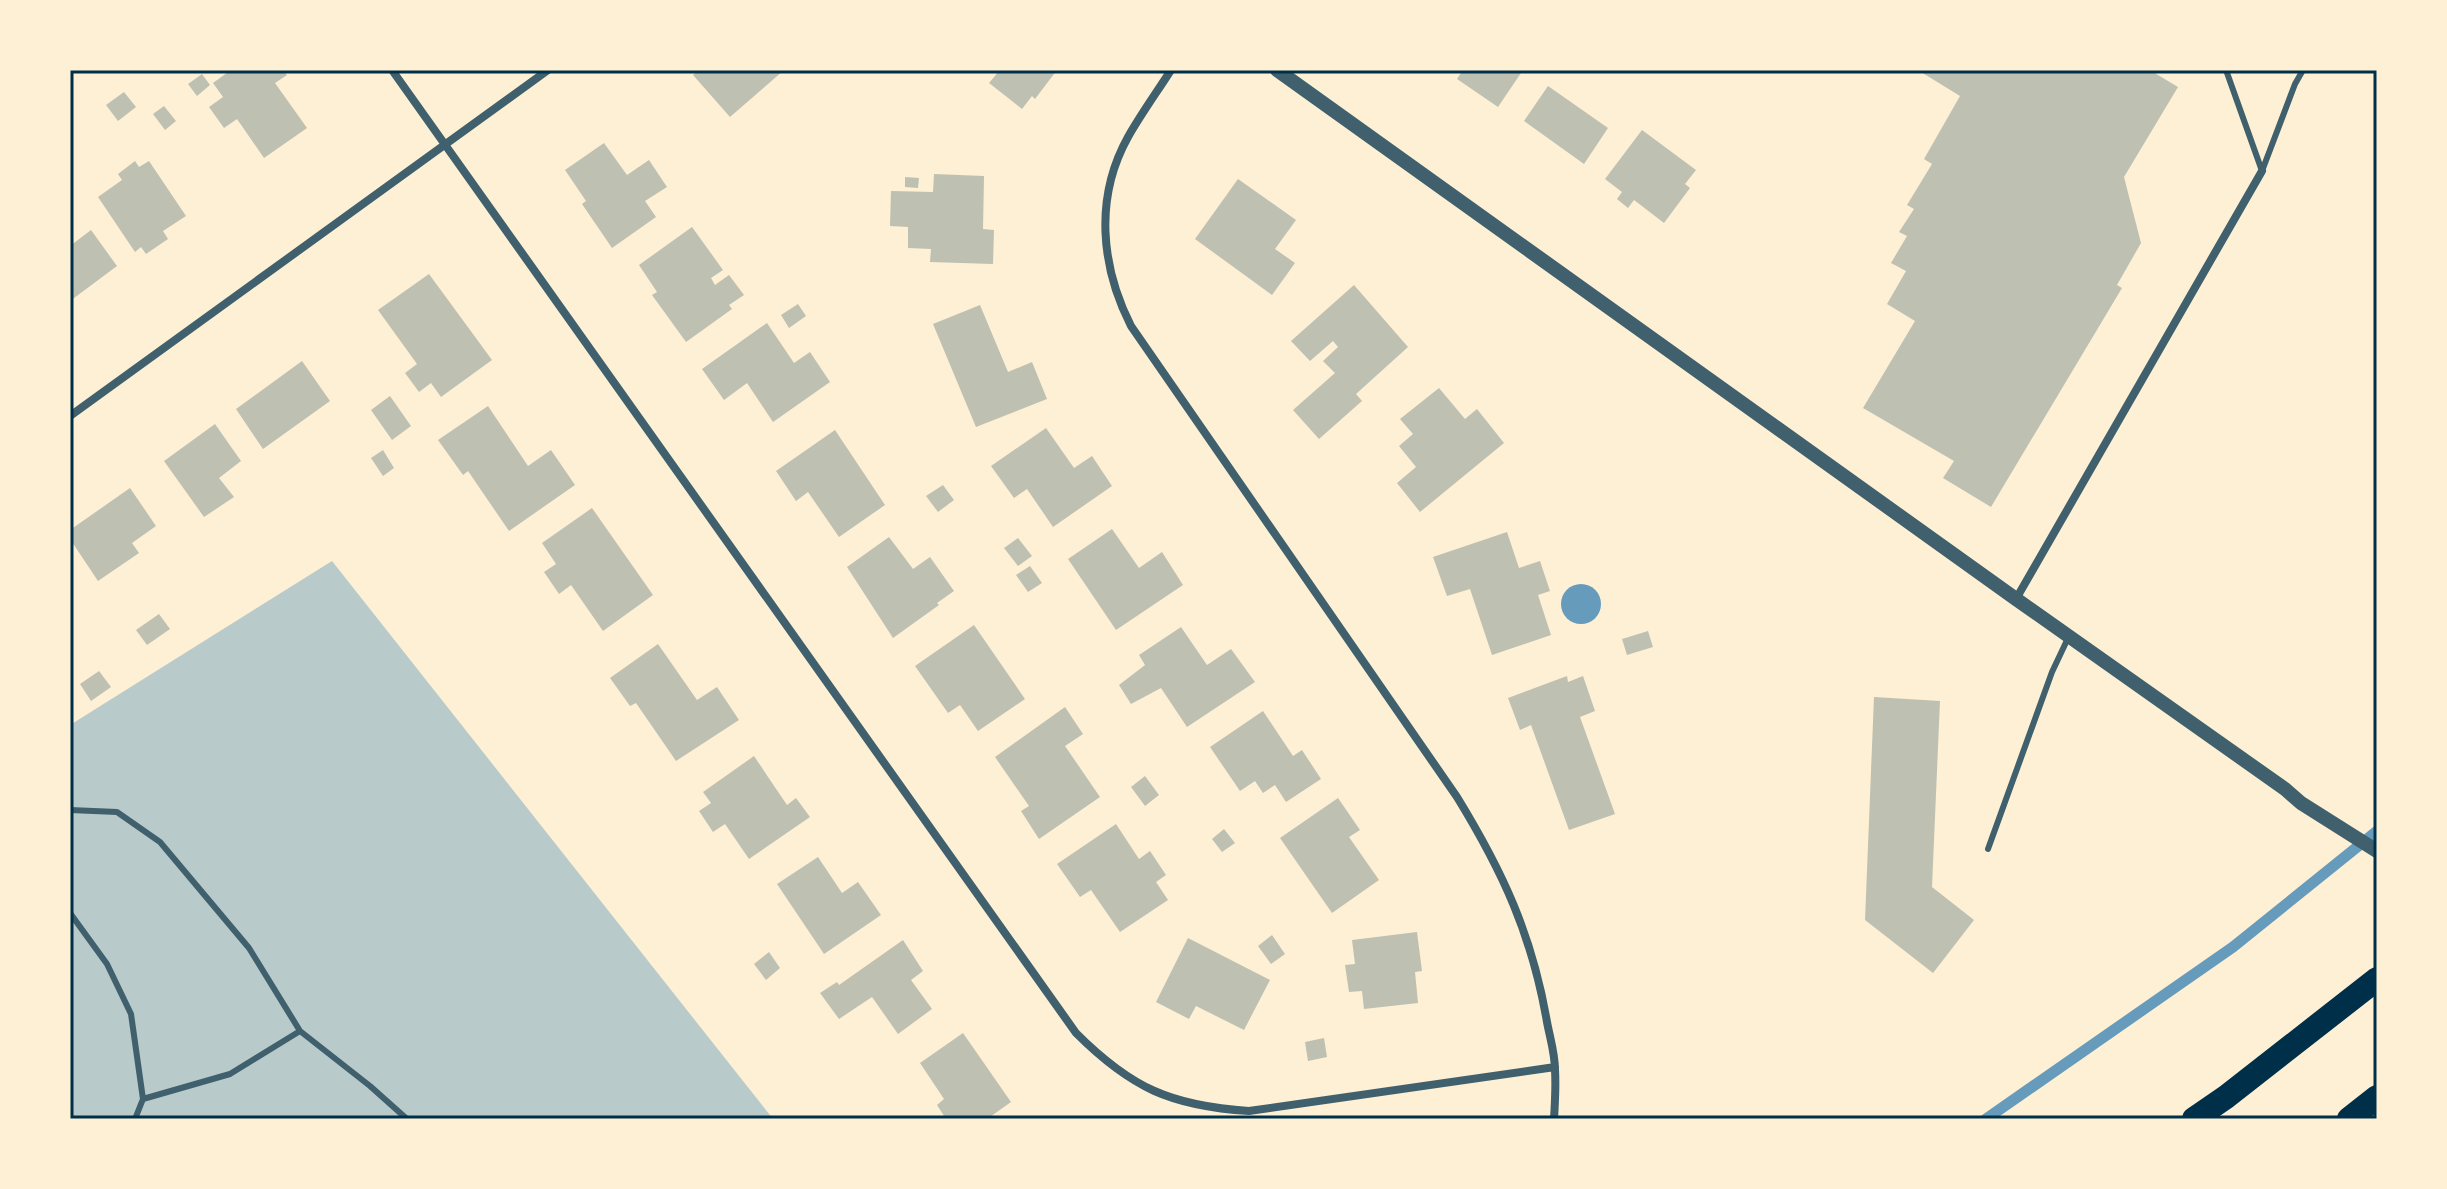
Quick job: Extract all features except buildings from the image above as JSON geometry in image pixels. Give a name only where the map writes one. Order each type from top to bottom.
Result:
[{"type":"highway","points":[[2194,1119],[2377,979]]},
{"type":"highway","points":[[2349,1119],[2377,1097]]},
{"type":"street","points":[[392,70],[1076,1033],[1104,1061],[1136,1083],[1171,1098],[1209,1108],[1249,1111],[1555,1067]]},
{"type":"street","points":[[70,416],[548,70]]},
{"type":"street","points":[[1171,70],[1126,139],[1109,186],[1104,219],[1106,253],[1118,301],[1131,326],[1484,840],[1526,933],[1540,982],[1555,1067],[1554,1119]]},
{"type":"street","points":[[1277,70],[2301,803],[2377,851]]},
{"type":"street","points":[[2016,599],[2262,171]]},
{"type":"lane","points":[[2226,70],[2262,171]]},
{"type":"lane","points":[[2262,171],[2303,70]]},
{"type":"lane","points":[[1988,849],[2052,672],[2069,636]]},
{"type":"lane","points":[[70,810],[117,812],[160,842],[249,948],[300,1031],[407,1119]]},
{"type":"lane","points":[[70,913],[107,964],[131,1014],[143,1099],[135,1119]]},
{"type":"lane","points":[[143,1099],[230,1074],[300,1031]]},
{"type":"shaded area","points":[[332,561],[773,1119],[70,1119],[70,725]]},
{"type":"water","points":[[1581,584],[1595,590],[1601,604],[1595,618],[1581,624],[1567,618],[1561,604],[1567,590]]},
{"type":"waterway","points":[[1986,1119],[2233,947],[2377,831]]}]
